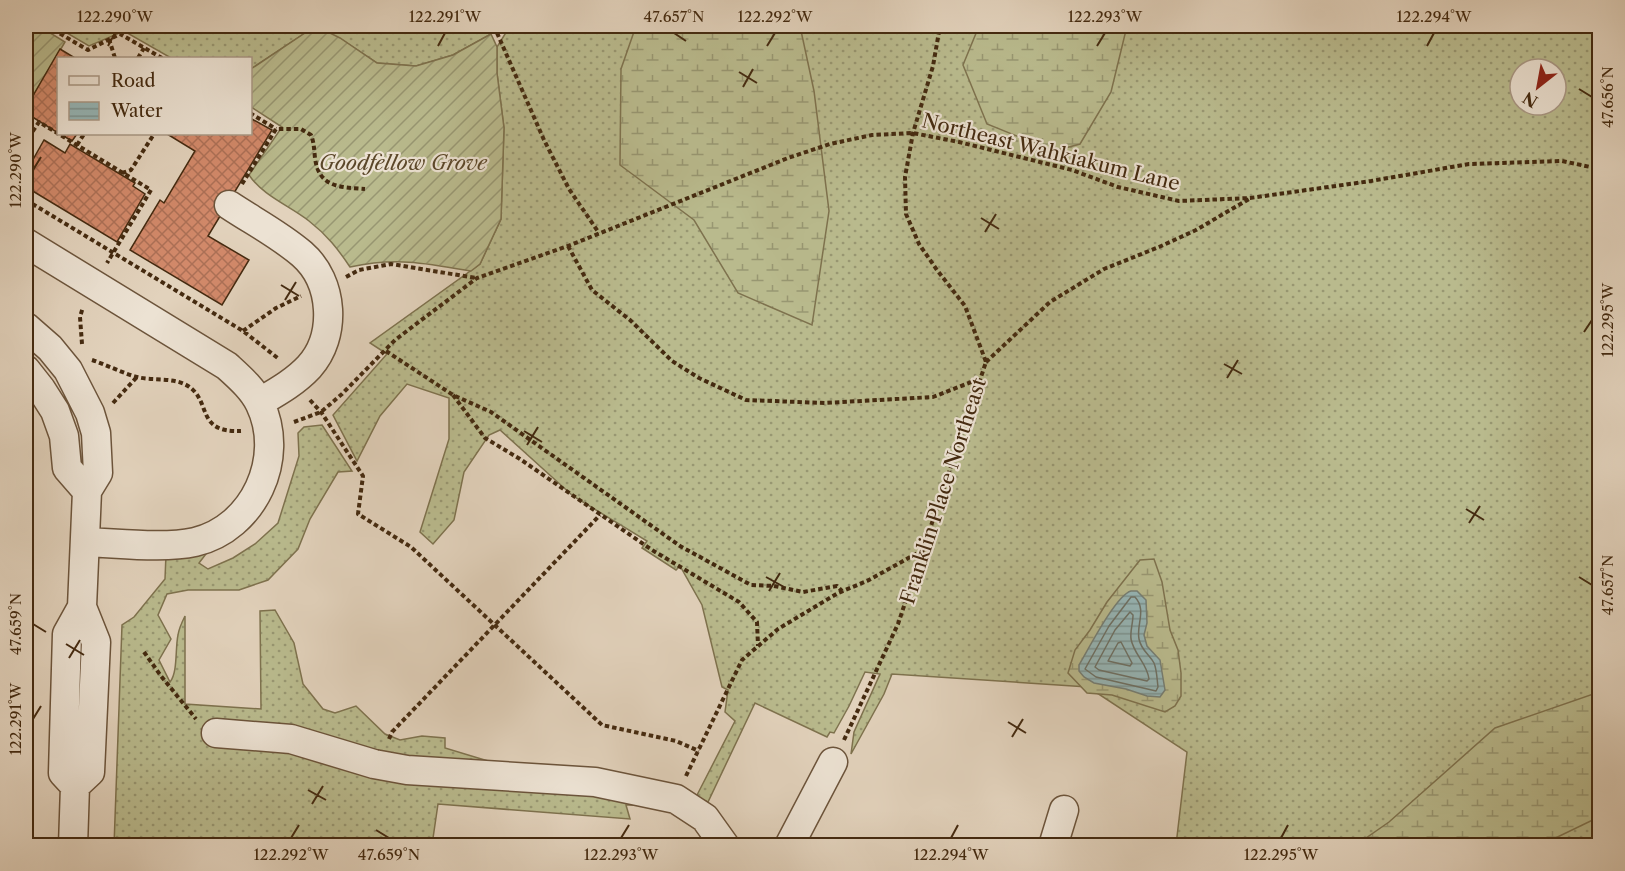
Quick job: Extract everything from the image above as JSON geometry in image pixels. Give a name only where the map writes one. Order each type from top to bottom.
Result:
[{"type":"street","points":[[229,204],[303,255],[315,270],[328,303],[325,336],[310,366],[298,377],[260,402]]},
{"type":"street","points":[[26,243],[227,366],[260,402],[267,429],[270,450],[267,471],[259,491],[248,508],[233,523],[215,535],[196,542],[175,545],[85,542]]},
{"type":"street","points":[[26,327],[50,348],[68,370],[90,414],[96,433],[98,473],[87,491],[82,607],[96,642],[90,772],[75,786],[73,846]]},
{"type":"street","points":[[26,370],[55,411],[64,436],[67,468],[87,491]]},
{"type":"street","points":[[216,733],[291,739],[374,764],[406,770],[595,782],[676,799],[705,818],[725,846]]},
{"type":"street","points":[[789,846],[833,762]]},
{"type":"street","points":[[1053,846],[1064,810]]},
{"type":"path","points":[[47,26],[88,50],[120,34],[160,57]]},
{"type":"path","points":[[494,26],[544,140],[569,189],[599,233]]},
{"type":"path","name":"Franklin Place Northeast","points":[[833,762],[898,624],[986,362],[965,306],[919,244],[906,214],[905,177],[913,133],[933,66],[940,26]]},
{"type":"path","points":[[109,39],[115,57]]},
{"type":"path","points":[[139,57],[144,48]]},
{"type":"path","points":[[252,114],[276,129],[307,131],[313,139],[316,165],[324,180],[332,185],[365,189]]},
{"type":"path","points":[[26,143],[39,123],[57,133]]},
{"type":"path","points":[[26,127],[33,131]]},
{"type":"path","points":[[229,204],[276,129]]},
{"type":"path","name":"Northeast Wahkiakum Lane","points":[[288,423],[321,412],[395,340],[477,278],[568,246],[788,158],[830,144],[872,135],[913,133],[958,142],[1072,170],[1118,187],[1179,201],[1250,198],[1469,164],[1562,161],[1599,170]]},
{"type":"path","points":[[60,135],[151,190],[105,267]]},
{"type":"path","points":[[77,145],[83,135]]},
{"type":"path","points":[[122,173],[131,170],[153,135]]},
{"type":"path","points":[[986,362],[1050,302],[1077,285],[1104,269],[1196,230],[1250,198]]},
{"type":"path","points":[[568,246],[592,290],[630,320],[672,361],[699,378],[746,400],[825,404],[933,397],[980,379]]},
{"type":"path","points":[[243,332],[276,308],[359,270],[391,264],[477,278]]},
{"type":"path","points":[[82,346],[80,317],[83,303]]},
{"type":"path","points":[[386,351],[453,395],[491,412],[680,546],[751,585],[774,586],[803,592],[837,586],[842,591]]},
{"type":"path","points":[[83,356],[137,377],[187,386],[198,398],[207,418],[212,423],[228,430],[245,430]]},
{"type":"path","points":[[110,407],[137,377]]},
{"type":"path","points":[[453,395],[485,438],[520,459],[652,550],[739,602],[757,622],[758,646]]},
{"type":"path","points":[[363,476],[358,514],[411,547],[602,725],[676,741],[699,751]]},
{"type":"path","points":[[374,764],[392,732],[600,515]]},
{"type":"path","points":[[676,799],[742,660],[778,629],[842,591],[867,581],[923,550]]},
{"type":"path","points":[[144,652],[180,701],[198,721],[216,733]]},
{"type":"green space","points":[[26,26],[39,26],[65,42],[26,108]]},
{"type":"green space","points":[[55,26],[487,26],[491,34],[453,55],[416,66],[377,63],[339,38],[311,29],[252,68],[252,57],[169,57],[124,31],[89,46]]},
{"type":"green space","points":[[510,26],[1599,26],[1599,845],[1176,845],[1187,752],[1088,687],[892,674],[884,694],[851,754],[854,732],[880,674],[865,672],[834,733],[830,732],[827,737],[755,703],[708,802],[696,797],[735,721],[725,712],[728,690],[722,687],[702,605],[680,566],[676,570],[642,548],[647,541],[573,496],[500,430],[489,435],[464,472],[454,520],[433,544],[420,532],[449,439],[449,398],[407,384],[380,416],[357,461],[333,415],[387,354],[370,343],[480,264],[501,219],[504,128],[497,73],[497,47]]},
{"type":"green space","points":[[636,26],[800,26],[814,91],[829,211],[812,325],[738,293],[694,220],[620,165],[621,69]]},
{"type":"green space","points":[[979,26],[1127,26],[1111,92],[1080,144],[1054,151],[987,124],[963,65]]},
{"type":"green space","name":"Goodfellow Grove","points":[[311,29],[324,30],[340,38],[377,63],[416,66],[453,55],[491,34],[497,47],[497,73],[504,128],[501,219],[480,264],[471,271],[397,262],[350,267],[336,248],[309,221],[269,195],[249,175],[282,127],[252,108],[252,68]]},
{"type":"green space","points":[[322,425],[352,471],[338,472],[310,519],[298,549],[268,580],[239,590],[188,590],[167,594],[158,615],[171,639],[159,660],[170,682],[175,666],[178,632],[185,616],[185,704],[261,709],[260,611],[275,610],[294,643],[303,684],[323,709],[335,713],[356,706],[385,734],[400,740],[422,736],[445,738],[445,748],[488,761],[449,766],[583,788],[656,805],[626,805],[630,819],[438,804],[432,845],[114,846],[122,625],[134,617],[165,579],[166,554],[212,546],[199,563],[208,569],[233,558],[255,544],[278,523],[299,456],[298,433],[304,427]]},
{"type":"green space","points":[[1154,559],[1162,582],[1170,630],[1178,650],[1181,673],[1181,696],[1175,706],[1165,712],[1112,695],[1087,693],[1068,673],[1075,650],[1107,602],[1140,560]]},
{"type":"green space","points":[[1599,692],[1599,817],[1541,845],[1356,845],[1389,822],[1495,728]]},
{"type":"water","points":[[1131,591],[1137,591],[1146,600],[1147,623],[1144,635],[1147,646],[1160,660],[1165,690],[1160,697],[1094,683],[1079,671],[1079,665],[1103,624],[1118,602]]},
{"type":"building","points":[[60,49],[73,57],[57,57],[57,132],[26,113],[26,108]]},
{"type":"building","points":[[252,119],[272,130],[208,236],[249,260],[222,305],[130,250],[160,200],[164,203],[195,151],[169,135],[252,135]]},
{"type":"building","points":[[62,135],[76,135],[72,141]]},
{"type":"building","points":[[44,140],[65,153],[70,144],[135,183],[133,186],[145,194],[117,242],[26,187],[26,172]]}]
